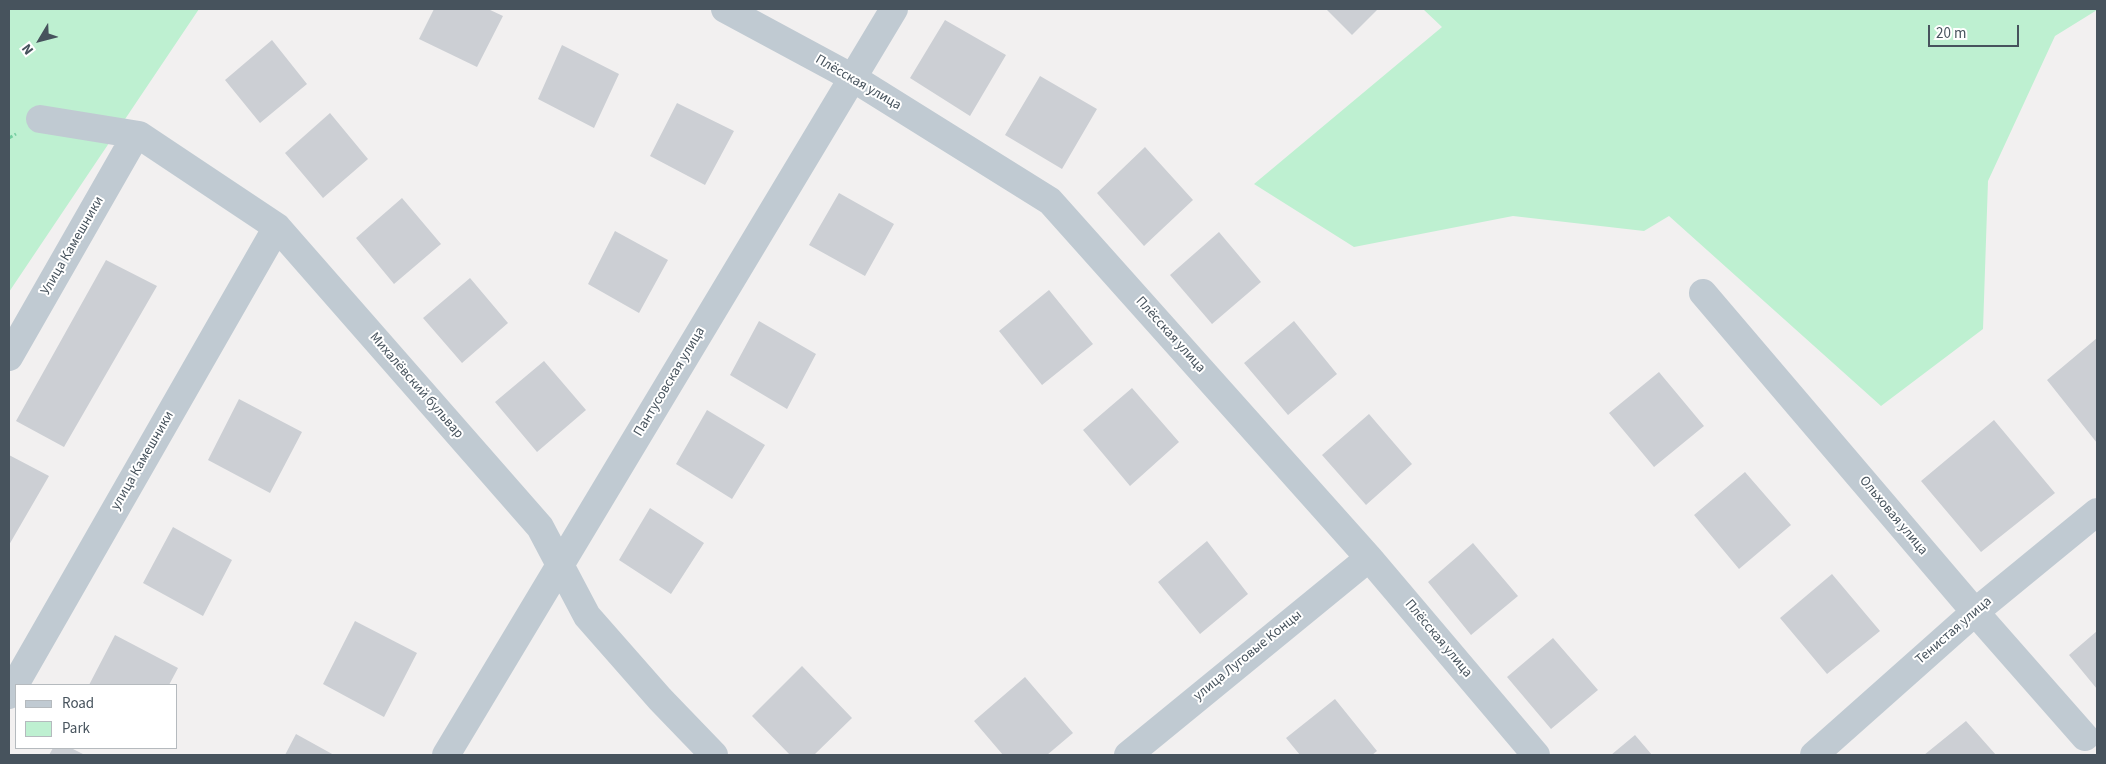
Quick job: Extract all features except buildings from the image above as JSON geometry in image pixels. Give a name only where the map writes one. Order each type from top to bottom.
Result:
[{"type":"street","name":"Плёсская улица","points":[[726,9],[853,78],[1050,201],[1369,558],[1536,755]]},
{"type":"street","name":"Пантусовская улица","points":[[446,755],[894,9]]},
{"type":"street","name":"Михалёвский бульвар","points":[[40,119],[136,135],[277,227],[540,528],[587,616],[660,699],[714,755]]},
{"type":"street","name":"Улица Камешники","points":[[9,357],[136,135]]},
{"type":"street","name":"улица Камешники","points":[[15,684],[277,227]]},
{"type":"street","name":"Ольховая улица","points":[[1704,293],[1975,612],[2085,737]]},
{"type":"street","name":"Тенистая улица","points":[[1814,755],[1975,612],[2097,512]]},
{"type":"street","name":"улица Луговые Концы","points":[[1128,755],[1369,558]]},
{"type":"green space","points":[[9,9],[199,9],[9,292]]},
{"type":"green space","points":[[1423,9],[2097,10],[2055,36],[1988,181],[1983,329],[1881,406],[1669,216],[1644,231],[1513,216],[1354,247],[1254,184],[1442,27]]}]
